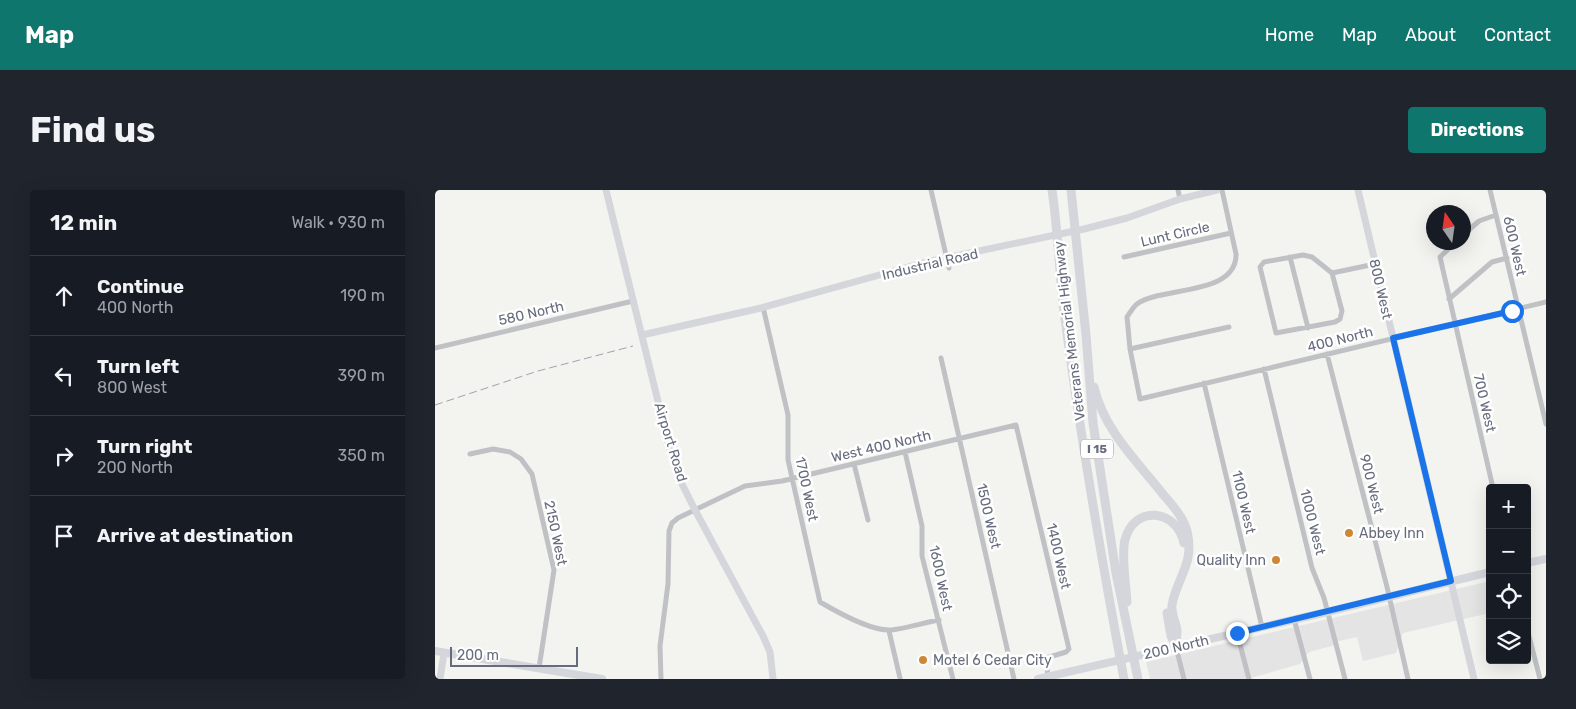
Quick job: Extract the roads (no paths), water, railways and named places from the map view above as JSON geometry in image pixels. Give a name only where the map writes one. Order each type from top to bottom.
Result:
[{"type":"highway","name":"Veterans Memorial Highway","points":[[1053,190],[1064,309],[1087,470],[1123,678]]},
{"type":"highway","name":"Veterans Memorial Highway","points":[[1071,190],[1093,423],[1116,573],[1137,675]]},
{"type":"highway","points":[[1086,335],[1095,391],[1104,414],[1121,443],[1175,507],[1186,529],[1189,552],[1187,566],[1174,597],[1172,609],[1177,632],[1176,647]]},
{"type":"highway","points":[[1128,630],[1125,540],[1130,529],[1138,520],[1152,515],[1164,516],[1176,524],[1183,536],[1184,543],[1184,557],[1169,596],[1167,610],[1171,636],[1176,647]]},
{"type":"main road","points":[[1531,562],[1546,558]]},
{"type":"main road","name":"200 North","points":[[1038,679],[1486,573]]},
{"type":"main road","points":[[435,651],[602,679]]},
{"type":"street","name":"Airport Road","points":[[606,190],[669,446],[679,478],[763,636],[770,652],[773,679]]},
{"type":"street","points":[[931,190],[949,268]]},
{"type":"street","points":[[1178,190],[1180,199]]},
{"type":"street","name":"Industrial Road","points":[[642,335],[763,307],[911,266],[1077,231],[1127,218],[1180,199],[1217,190]]},
{"type":"street","points":[[1222,190],[1236,258],[1235,266],[1229,274],[1219,281],[1147,299],[1135,305],[1127,316],[1131,349],[1229,326]]},
{"type":"street","name":"800 West","points":[[1358,190],[1474,679]]},
{"type":"street","name":"600 West","points":[[1490,190],[1546,424]]},
{"type":"street","points":[[1471,228],[1479,221],[1496,215]]},
{"type":"street","name":"Lunt Circle","points":[[1124,257],[1231,232]]},
{"type":"street","name":"700 West","points":[[1447,250],[1440,257],[1492,484]]},
{"type":"street","points":[[1303,255],[1312,257],[1332,273],[1342,315],[1340,319],[1335,322],[1308,328],[1280,334],[1276,333],[1260,268],[1264,262],[1290,256],[1303,255]]},
{"type":"street","points":[[1290,256],[1308,328]]},
{"type":"street","points":[[1449,299],[1492,262],[1507,258]]},
{"type":"street","points":[[1332,273],[1375,264]]},
{"type":"street","name":"580 North","points":[[435,348],[633,301]]},
{"type":"street","name":"400 North","points":[[1131,349],[1140,399],[1546,302]]},
{"type":"street","name":"1700 West","points":[[763,307],[788,415],[787,451],[792,478],[821,602],[845,616],[871,626],[889,630],[939,620]]},
{"type":"street","name":"900 West","points":[[1327,354],[1389,596],[1408,679]]},
{"type":"street","name":"1500 West","points":[[941,358],[1014,679]]},
{"type":"street","name":"1000 West","points":[[1264,369],[1312,568],[1324,598],[1345,679]]},
{"type":"street","name":"1100 West","points":[[1204,383],[1262,627]]},
{"type":"street","name":"West 400 North","points":[[661,679],[660,646],[667,576],[669,531],[672,523],[677,518],[745,486],[792,478],[1017,425]]},
{"type":"street","name":"1400 West","points":[[1017,425],[1069,648],[1066,652],[1046,658],[1048,678]]},
{"type":"street","name":"2150 West","points":[[470,454],[493,449],[509,452],[521,459],[532,474],[554,570],[539,668]]},
{"type":"street","name":"1600 West","points":[[905,452],[922,526],[922,556],[953,679]]},
{"type":"street","points":[[854,464],[868,520]]},
{"type":"street","points":[[1295,619],[1310,679]]},
{"type":"street","points":[[889,630],[900,678]]},
{"type":"street","points":[[1237,633],[1249,679]]},
{"type":"street","points":[[1531,644],[1540,679]]},
{"type":"street","points":[[1176,647],[1184,679]]},
{"type":"street","points":[[440,679],[445,653]]},
{"type":"railway","points":[[435,405],[538,371],[633,346]]},
{"type":"place","name":"Abbey Inn","points":[[1349,533]]},
{"type":"place","name":"Quality Inn","points":[[1276,560]]},
{"type":"place","name":"Motel 6 Cedar City","points":[[923,660]]}]
